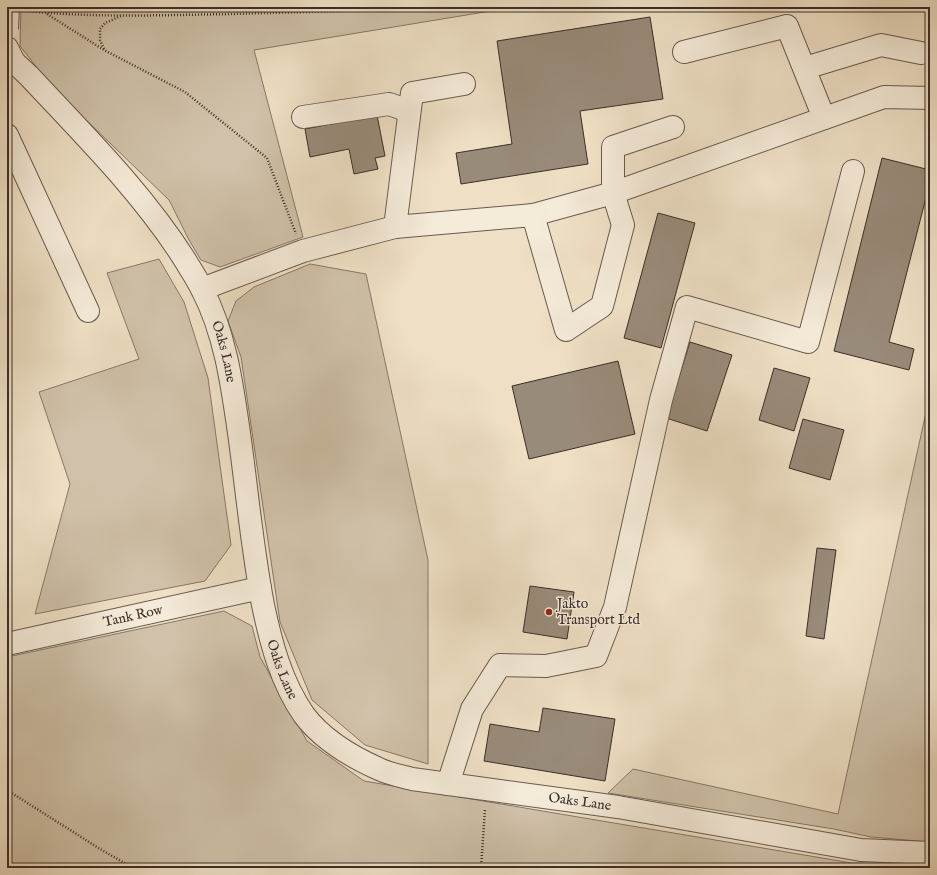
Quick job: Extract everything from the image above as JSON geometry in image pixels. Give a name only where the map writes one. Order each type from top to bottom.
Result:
[{"type":"street","points":[[7,29],[16,9]]},
{"type":"street","points":[[684,52],[787,26],[824,118]]},
{"type":"street","points":[[805,68],[881,44],[921,53]]},
{"type":"street","name":"Oaks Lane","points":[[7,48],[14,62],[29,76],[119,173],[147,206],[177,248],[202,289],[217,325],[227,362],[234,400],[260,588],[269,634],[281,671],[293,697],[305,716],[322,733],[342,749],[381,770],[412,779],[618,807],[861,850],[930,853]]},
{"type":"street","points":[[395,227],[412,93],[464,84]]},
{"type":"street","points":[[202,289],[303,251],[395,227],[533,215],[613,193],[884,97],[930,98]]},
{"type":"street","points":[[303,117],[389,104],[409,111]]},
{"type":"street","points":[[533,215],[566,330],[602,306],[623,225],[613,193],[613,147],[673,127]]},
{"type":"street","points":[[7,135],[88,311]]},
{"type":"street","points":[[448,784],[472,709],[500,665],[546,666],[596,656],[615,607],[661,400],[687,307],[808,342],[853,171]]},
{"type":"street","name":"Tank Row","points":[[7,644],[260,588]]},
{"type":"path","points":[[16,9],[47,13],[150,16],[318,12],[406,7]]},
{"type":"path","points":[[47,13],[104,50],[185,92],[267,158],[303,251]]},
{"type":"path","points":[[104,50],[100,40],[100,29],[105,23],[122,15]]},
{"type":"path","points":[[481,868],[486,789]]},
{"type":"path","points":[[7,790],[100,849],[133,868]]},
{"type":"shaded area","points":[[21,7],[515,7],[254,50],[303,237],[220,267],[201,260],[169,200],[53,88],[20,46]]},
{"type":"shaded area","points":[[159,259],[184,302],[208,378],[231,545],[205,581],[35,614],[70,484],[39,392],[139,359],[107,273]]},
{"type":"shaded area","points":[[310,264],[366,274],[428,560],[428,764],[365,745],[312,700],[280,622],[241,357],[228,321],[236,301],[254,287]]},
{"type":"shaded area","points":[[930,394],[930,842],[871,837],[834,829],[608,793],[633,769],[838,814]]},
{"type":"shaded area","points":[[224,611],[252,626],[260,657],[307,741],[364,781],[852,863],[930,865],[930,868],[7,868],[7,657]]},
{"type":"building","points":[[650,17],[663,99],[580,111],[588,164],[461,184],[456,153],[512,144],[497,41]]},
{"type":"building","points":[[377,115],[385,156],[375,158],[378,169],[354,174],[349,149],[310,157],[305,129]]},
{"type":"building","points":[[882,158],[930,170],[930,182],[889,342],[914,349],[909,370],[834,351]]},
{"type":"building","points":[[658,213],[695,223],[661,348],[624,338]]},
{"type":"building","points":[[690,342],[732,355],[707,431],[666,418]]},
{"type":"building","points":[[618,361],[635,434],[529,459],[512,386]]},
{"type":"building","points":[[774,368],[810,378],[794,431],[759,420]]},
{"type":"building","points":[[803,419],[844,430],[830,480],[789,468]]},
{"type":"building","points":[[817,548],[836,550],[824,639],[806,636]]},
{"type":"building","name":"Jakto Transport Ltd","points":[[530,586],[574,592],[567,639],[523,632]]},
{"type":"building","points":[[543,708],[615,719],[605,781],[484,761],[490,724],[539,732]]},
{"type":"place","name":"Jakto Transport Ltd","points":[[549,612]]}]
